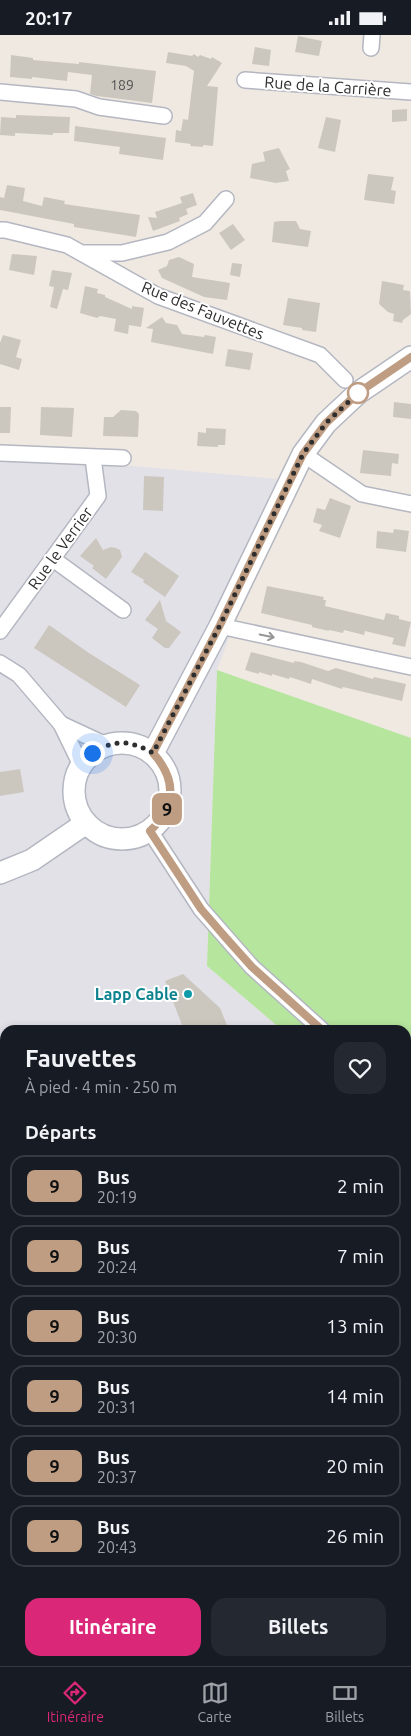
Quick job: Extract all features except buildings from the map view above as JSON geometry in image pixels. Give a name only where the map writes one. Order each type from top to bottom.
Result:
[{"type":"main road","points":[[153,753],[220,625],[303,454],[326,423],[358,393],[411,357]]},
{"type":"main road","points":[[122,742],[138,745],[153,753],[163,764],[169,778],[171,793],[168,807],[161,821],[150,831],[137,837],[123,840],[110,838],[96,832],[86,823],[77,810],[74,795],[75,779],[80,765],[92,753],[106,745],[122,742]]},
{"type":"main road","points":[[0,873],[32,860],[86,823]]},
{"type":"street","name":"Rue de la Carrière","points":[[245,80],[411,92]]},
{"type":"street","points":[[0,92],[76,99],[99,107],[164,116]]},
{"type":"street","points":[[81,253],[122,253],[168,242],[205,223],[226,199]]},
{"type":"street","name":"Rue des Fauvettes","points":[[0,231],[5,230],[67,245],[158,296],[320,355],[344,380]]},
{"type":"street","points":[[0,453],[123,458]]},
{"type":"street","points":[[303,454],[362,494],[411,504]]},
{"type":"street","name":"Rue le Verrier","points":[[0,631],[98,496],[93,458]]},
{"type":"street","points":[[53,559],[123,610]]},
{"type":"street","points":[[220,625],[411,667]]},
{"type":"street","points":[[0,663],[19,675],[61,724],[80,765]]},
{"type":"street","points":[[61,724],[106,745]]},
{"type":"street","points":[[150,831],[201,909],[252,967],[316,1025]]},
{"type":"shaded area","points":[[0,454],[288,480],[217,670],[207,966],[276,1025],[0,1025]]},
{"type":"green space","points":[[217,670],[411,738],[411,1025],[276,1025],[207,966]]},
{"type":"bus line","name":"9","points":[[316,1025],[252,967],[201,909],[150,831],[161,821],[168,807],[171,793],[169,778],[163,764],[153,753],[220,625],[303,454],[326,423],[358,393],[411,357]]},
{"type":"place","name":"Lapp Cable","points":[[188,994]]},
{"type":"route","points":[[92,753],[106,745],[122,742],[138,745],[153,753],[220,625],[303,454],[326,423],[358,393]]}]
